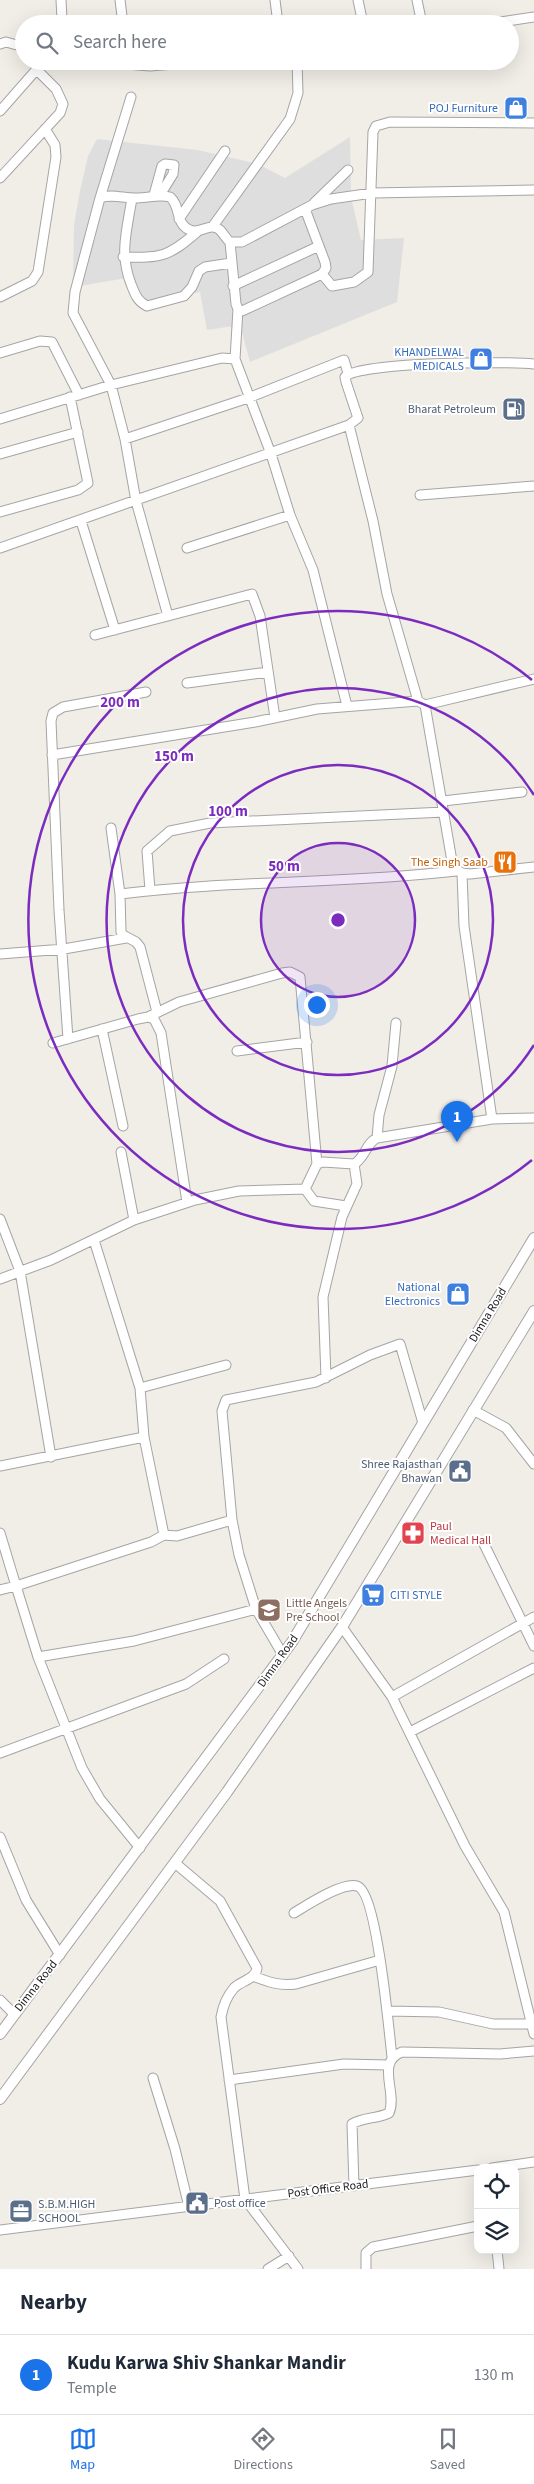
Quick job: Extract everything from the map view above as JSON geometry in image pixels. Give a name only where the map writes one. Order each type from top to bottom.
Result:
[{"type":"street","points":[[61,0],[62,15]]},
{"type":"street","points":[[120,0],[122,15]]},
{"type":"street","points":[[275,0],[277,15]]},
{"type":"street","points":[[358,0],[360,15]]},
{"type":"street","points":[[417,0],[420,15]]},
{"type":"street","points":[[519,19],[534,17]]},
{"type":"street","points":[[0,44],[6,42],[15,45]]},
{"type":"street","points":[[0,111],[37,70],[56,89],[64,104],[60,113],[0,178]]},
{"type":"street","points":[[123,257],[160,257],[177,249],[197,232],[213,226],[290,119],[298,92],[298,70]]},
{"type":"street","points":[[131,97],[100,198],[72,304],[73,313],[111,385],[125,439],[136,501],[168,616]]},
{"type":"street","points":[[322,274],[332,286],[354,282],[368,272],[374,132],[376,126],[390,122],[534,123]]},
{"type":"street","points":[[0,297],[32,280],[40,266],[56,156],[55,145],[45,129]]},
{"type":"street","points":[[179,219],[225,151]]},
{"type":"street","points":[[308,207],[348,170]]},
{"type":"street","points":[[230,242],[242,242],[308,207],[331,199],[372,193],[534,190]]},
{"type":"street","points":[[100,198],[106,195],[132,198],[157,195],[170,197],[174,200],[179,219],[189,230],[197,232]]},
{"type":"street","points":[[132,198],[123,257],[135,294],[138,300],[147,306],[184,296],[192,287],[199,271],[205,267],[231,263]]},
{"type":"street","points":[[238,309],[242,311],[249,309],[322,274],[326,268],[325,262],[308,207]]},
{"type":"street","points":[[213,226],[218,228],[230,242],[233,286],[238,309],[236,359],[248,398],[271,454],[290,516],[313,570],[347,706]]},
{"type":"street","points":[[233,286],[319,246]]},
{"type":"street","points":[[0,353],[40,341],[52,342],[75,396],[78,432],[88,478],[85,487],[0,512]]},
{"type":"street","points":[[0,419],[111,385],[222,358],[236,359]]},
{"type":"street","points":[[0,548],[349,425],[357,420],[358,414],[346,382],[348,373],[344,360],[248,398],[125,439]]},
{"type":"street","points":[[348,373],[382,366],[534,364]]},
{"type":"street","points":[[349,425],[372,520],[387,594],[422,703],[443,801],[451,860],[459,872],[464,926],[492,1119]]},
{"type":"street","points":[[0,454],[78,432]]},
{"type":"street","points":[[420,495],[534,486]]},
{"type":"street","points":[[187,548],[290,516]]},
{"type":"street","points":[[81,521],[115,630]]},
{"type":"street","points":[[95,636],[252,594],[260,616],[275,718]]},
{"type":"street","points":[[187,683],[268,672]]},
{"type":"street","points":[[52,755],[301,712],[347,706],[422,703],[534,679]]},
{"type":"street","points":[[68,1039],[51,721],[53,713],[57,709],[146,692]]},
{"type":"street","points":[[443,801],[522,792]]},
{"type":"street","points":[[150,890],[147,851],[170,831],[210,823],[444,812]]},
{"type":"street","points":[[111,828],[120,894],[121,932],[126,938],[136,942],[140,947],[157,1012]]},
{"type":"street","points":[[120,894],[182,886],[534,868]]},
{"type":"street","points":[[0,954],[62,950],[126,938]]},
{"type":"street","points":[[53,1043],[148,1017],[179,1002],[290,972],[300,977],[302,982],[317,1164],[305,1190]]},
{"type":"street","points":[[148,1017],[154,1019],[161,1033],[187,1202]]},
{"type":"street","points":[[378,1138],[379,1115],[392,1066],[396,1023]]},
{"type":"street","points":[[102,1029],[124,1126]]},
{"type":"street","points":[[237,1051],[307,1042]]},
{"type":"street","points":[[317,1164],[323,1162],[354,1164],[363,1157],[373,1140],[378,1138],[492,1119],[534,1118]]},
{"type":"street","points":[[121,1152],[134,1220]]},
{"type":"street","points":[[326,1378],[323,1297],[342,1217],[357,1184],[354,1164]]},
{"type":"street","points":[[0,1278],[94,1240],[134,1220],[187,1202],[238,1191],[305,1190]]},
{"type":"street","points":[[305,1190],[314,1201],[346,1206]]},
{"type":"street","points":[[0,1218],[20,1271],[51,1457]]},
{"type":"street","name":"Dimna Road","points":[[0,2034],[283,1655],[534,1238]]},
{"type":"street","points":[[94,1240],[140,1388],[144,1437],[164,1535]]},
{"type":"street","points":[[0,2099],[175,1862],[342,1627],[534,1311]]},
{"type":"street","points":[[283,1655],[256,1608],[239,1555],[232,1520],[222,1411],[224,1402],[232,1398],[316,1382],[370,1355],[400,1344],[423,1423]]},
{"type":"street","points":[[140,1388],[226,1365]]},
{"type":"street","points":[[473,1410],[506,1428],[534,1464]]},
{"type":"street","points":[[0,1466],[144,1437]]},
{"type":"street","points":[[0,1590],[151,1542],[164,1535],[177,1536],[232,1520]]},
{"type":"street","points":[[0,1533],[38,1657],[66,1730],[92,1786],[140,1848]]},
{"type":"street","points":[[484,1544],[534,1646]]},
{"type":"street","points":[[38,1657],[134,1641],[256,1608]]},
{"type":"street","points":[[392,1697],[534,1617]]},
{"type":"street","points":[[342,1627],[392,1697],[465,1846],[504,1912],[534,2034]]},
{"type":"street","points":[[0,1753],[186,1684],[224,1659]]},
{"type":"street","points":[[410,1732],[534,1668]]},
{"type":"street","points":[[0,1837],[26,1900],[60,1955]]},
{"type":"street","points":[[175,1862],[220,1901],[255,1962],[257,1972],[234,1988],[222,2007],[221,2017],[245,2199],[298,2269]]},
{"type":"street","points":[[294,1913],[338,1889],[358,1886],[366,1897],[371,1911],[380,1960],[386,2011],[393,2106],[389,2113],[382,2117],[359,2120],[352,2124],[354,2186]]},
{"type":"street","points":[[253,1976],[271,1983],[296,1984],[380,1960]]},
{"type":"street","points":[[0,2000],[14,2014]]},
{"type":"street","points":[[386,2011],[439,2012],[493,2024],[531,2024]]},
{"type":"street","points":[[229,2080],[344,2064],[390,2061],[402,2052],[500,2054],[534,2051]]},
{"type":"street","points":[[153,2078],[175,2149],[189,2207]]},
{"type":"street","points":[[519,2164],[534,2162]]},
{"type":"street","name":"Post Office Road","points":[[0,2230],[474,2171]]},
{"type":"street","points":[[366,2269],[366,2253],[373,2247],[474,2227]]},
{"type":"street","points":[[497,2254],[499,2269]]},
{"type":"street","points":[[268,2269],[288,2256]]},
{"type":"shaded area","points":[[350,137],[351,197],[361,240],[404,238],[397,302],[250,362],[240,325],[207,330],[200,292],[145,304],[133,277],[73,287],[74,225],[88,156],[97,139],[197,150],[258,164],[285,178]]},
{"type":"place","name":"POJ Furniture","points":[[516,108]]},
{"type":"place","name":"KHANDELWAL MEDICALS","points":[[481,359]]},
{"type":"place","name":"Bharat Petroleum","points":[[514,409]]},
{"type":"place","name":"The Singh Saab","points":[[505,862]]},
{"type":"place","name":"Kudu Karwa Shiv Shankar Mandir","points":[[457,1142]]},
{"type":"place","name":"National Electronics","points":[[458,1294]]},
{"type":"place","name":"Shree Rajasthan Bhawan","points":[[460,1471]]},
{"type":"place","name":"Paul Medical Hall","points":[[413,1533]]},
{"type":"place","name":"CITI STYLE","points":[[373,1595]]},
{"type":"place","name":"Little Angels Pre School","points":[[269,1610]]},
{"type":"place","name":"Post office","points":[[197,2203]]},
{"type":"place","name":"S.B.M.HIGH SCHOOL","points":[[21,2211]]}]
